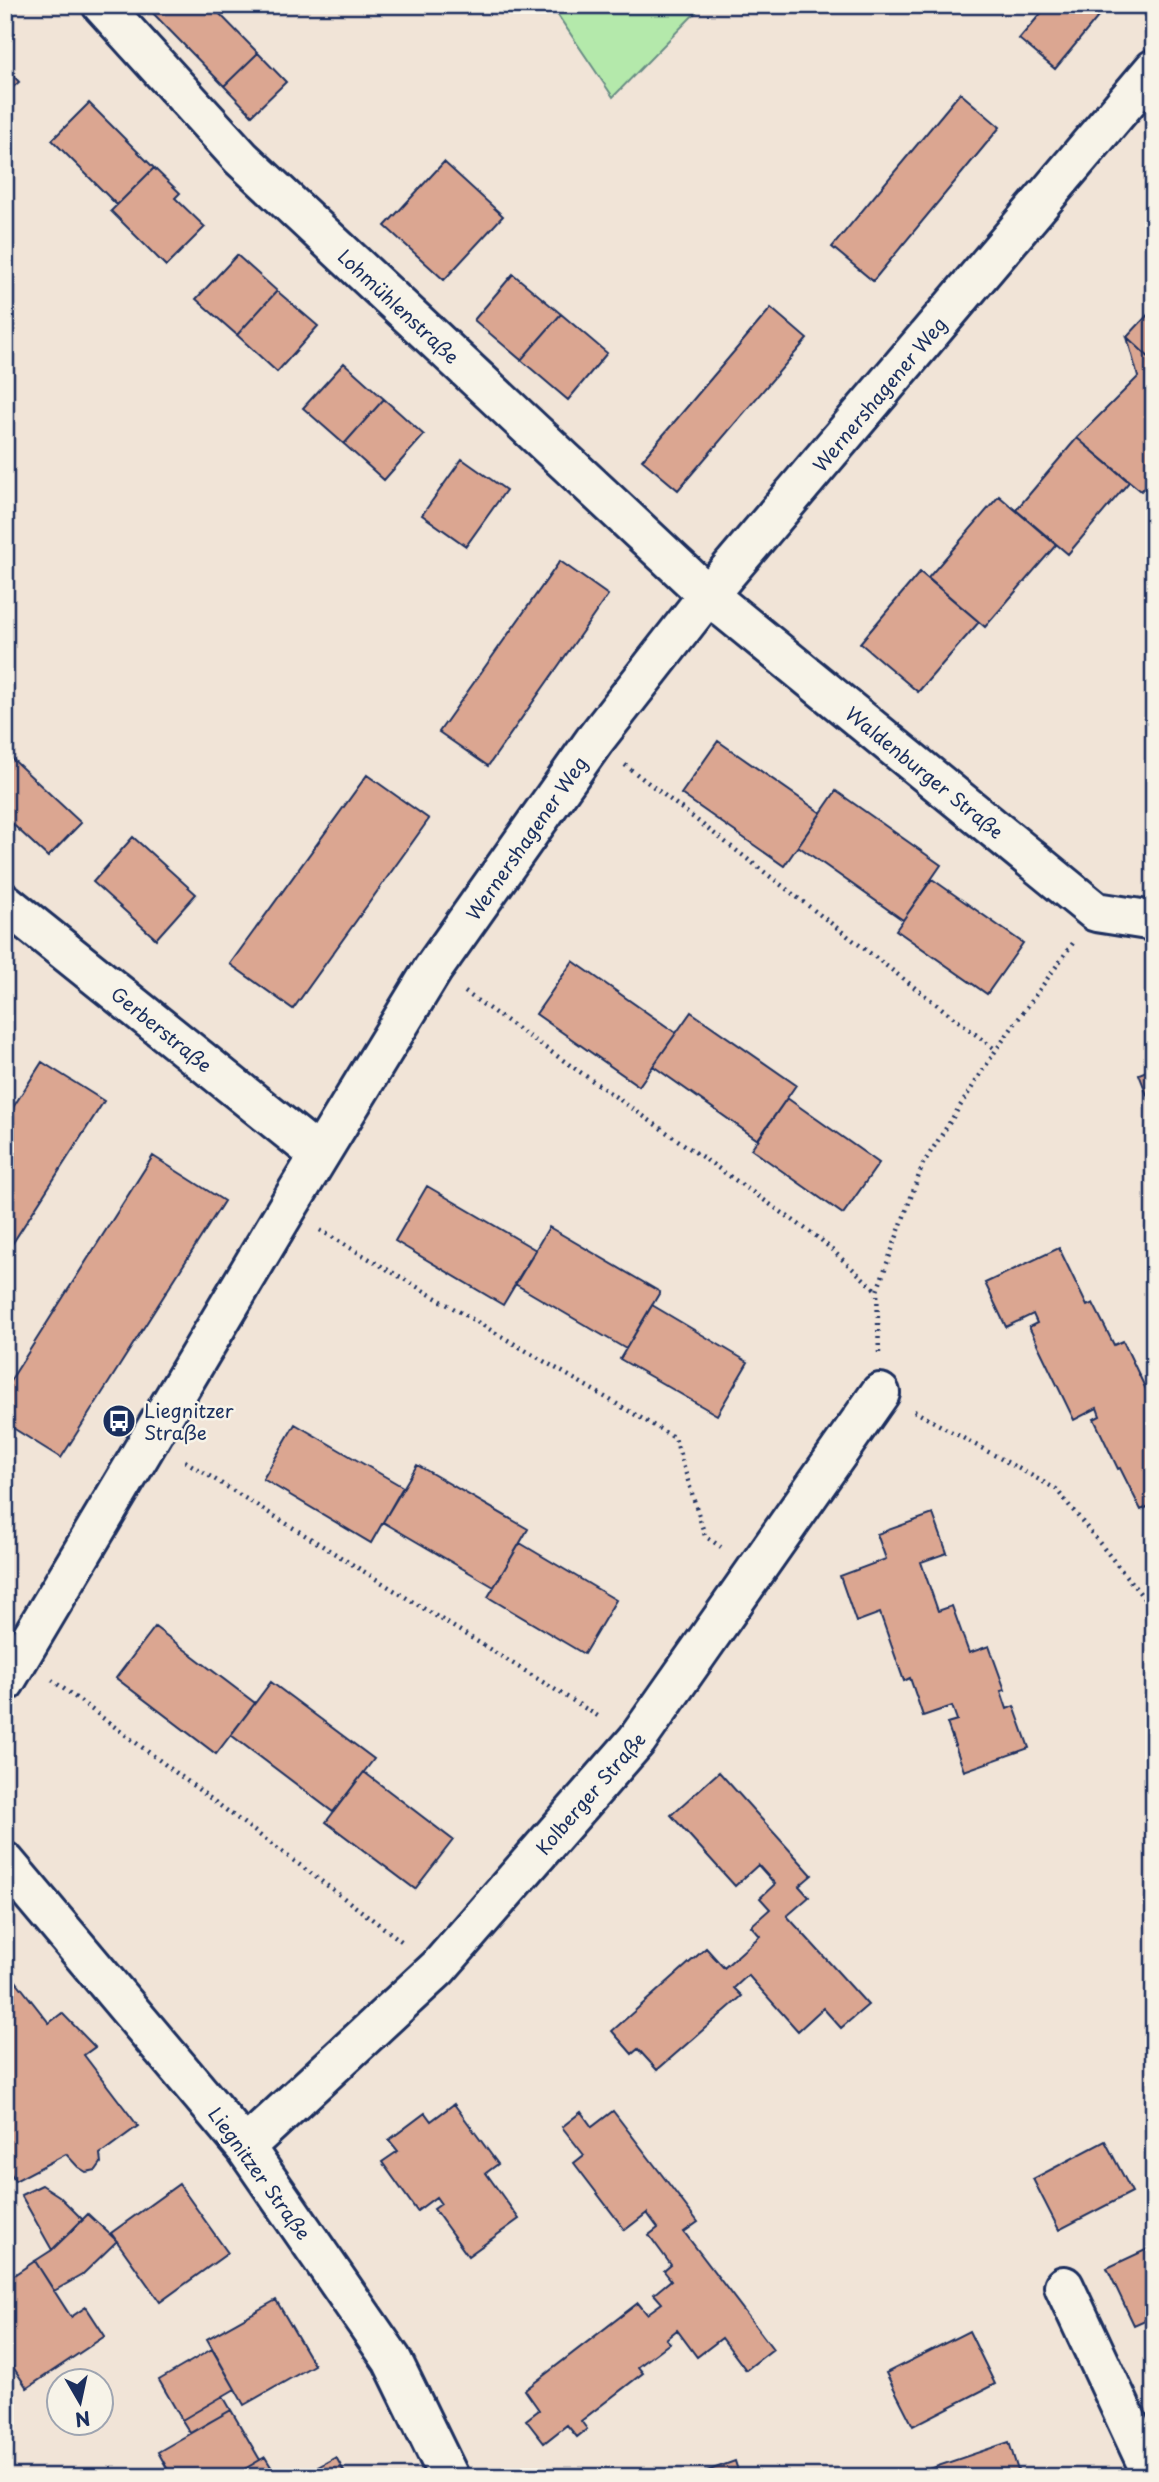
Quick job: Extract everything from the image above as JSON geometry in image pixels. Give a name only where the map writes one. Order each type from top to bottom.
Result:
[{"type":"street","name":"Lohmühlenstraße","points":[[102,5],[241,159],[708,595]]},
{"type":"street","name":"Wernershagener Weg","points":[[13,1669],[433,969],[594,741],[708,595],[1154,69]]},
{"type":"street","name":"Waldenburger Straße","points":[[708,595],[1096,912]]},
{"type":"street","name":"Gerberstraße","points":[[5,903],[319,1155]]},
{"type":"street","points":[[1096,912],[1154,921]]},
{"type":"street","name":"Kolberger Straße","points":[[245,2147],[438,1968],[637,1740],[880,1393]]},
{"type":"street","name":"Liegnitzer Straße","points":[[5,1863],[245,2147],[392,2360],[449,2477]]},
{"type":"street","points":[[1065,2286],[1153,2477]]},
{"type":"path","points":[[594,741],[996,1050]]},
{"type":"path","points":[[1096,912],[996,1050],[923,1164],[877,1291],[880,1393],[1056,1489],[1154,1614]]},
{"type":"path","points":[[433,969],[820,1239],[877,1291]]},
{"type":"path","points":[[286,1210],[675,1438],[705,1536],[755,1572]]},
{"type":"path","points":[[150,1439],[637,1740]]},
{"type":"path","points":[[13,1669],[438,1968]]},
{"type":"green space","points":[[551,5],[703,5],[613,97]]},
{"type":"building","points":[[145,5],[211,5],[258,53],[224,86]]},
{"type":"building","points":[[1048,5],[1108,5],[1055,69],[1019,39]]},
{"type":"building","points":[[258,53],[286,82],[252,115],[224,86]]},
{"type":"building","points":[[5,66],[19,82],[5,94]]},
{"type":"building","points":[[960,93],[1000,127],[873,281],[832,247]]},
{"type":"building","points":[[89,103],[154,168],[117,205],[52,140]]},
{"type":"building","points":[[444,162],[503,216],[444,280],[385,226]]},
{"type":"building","points":[[154,168],[180,193],[175,198],[205,227],[166,266],[111,211]]},
{"type":"building","points":[[237,255],[277,291],[237,335],[196,299]]},
{"type":"building","points":[[513,274],[561,314],[521,360],[474,320]]},
{"type":"building","points":[[277,291],[318,326],[277,372],[237,335]]},
{"type":"building","points":[[771,308],[807,339],[678,490],[642,460]]},
{"type":"building","points":[[1154,308],[1154,362],[1127,337]]},
{"type":"building","points":[[561,314],[607,353],[568,400],[521,360]]},
{"type":"building","points":[[1127,337],[1154,362],[1154,478],[1141,491],[1077,438],[1138,377]]},
{"type":"building","points":[[344,363],[384,399],[344,444],[303,408]]},
{"type":"building","points":[[384,399],[424,435],[384,480],[344,444]]},
{"type":"building","points":[[1077,438],[1129,482],[1068,554],[1016,510]]},
{"type":"building","points":[[462,459],[506,490],[466,546],[422,515]]},
{"type":"building","points":[[999,496],[1056,545],[985,627],[928,578]]},
{"type":"building","points":[[560,561],[608,595],[488,766],[439,732]]},
{"type":"building","points":[[920,572],[979,622],[918,692],[860,643]]},
{"type":"building","points":[[718,741],[821,813],[784,866],[681,794]]},
{"type":"building","points":[[6,753],[81,823],[48,857],[5,817]]},
{"type":"building","points":[[367,775],[429,819],[293,1009],[230,964]]},
{"type":"building","points":[[836,791],[941,865],[903,920],[798,846]]},
{"type":"building","points":[[133,837],[196,894],[156,939],[93,882]]},
{"type":"building","points":[[932,879],[1023,943],[987,994],[896,930]]},
{"type":"building","points":[[573,961],[676,1033],[639,1086],[536,1014]]},
{"type":"building","points":[[691,1012],[796,1085],[758,1140],[653,1066]]},
{"type":"building","points":[[42,1062],[104,1101],[5,1255],[5,1120]]},
{"type":"building","points":[[1154,1068],[1154,1113],[1139,1074]]},
{"type":"building","points":[[787,1098],[879,1163],[843,1214],[751,1149]]},
{"type":"building","points":[[153,1156],[224,1201],[61,1458],[5,1423],[5,1389]]},
{"type":"building","points":[[427,1186],[536,1250],[503,1305],[395,1241]]},
{"type":"building","points":[[549,1227],[660,1292],[626,1349],[515,1284]]},
{"type":"building","points":[[1059,1248],[1087,1306],[1093,1303],[1114,1345],[1123,1341],[1151,1400],[1154,1398],[1154,1504],[1141,1510],[1094,1419],[1100,1416],[1097,1408],[1074,1420],[1029,1327],[1037,1323],[1033,1314],[1006,1327],[985,1283]]},
{"type":"building","points":[[652,1305],[748,1362],[717,1415],[620,1359]]},
{"type":"building","points":[[295,1424],[403,1487],[371,1543],[263,1479]]},
{"type":"building","points":[[417,1465],[528,1529],[494,1587],[383,1522]]},
{"type":"building","points":[[933,1514],[947,1553],[921,1562],[938,1611],[952,1606],[969,1653],[989,1646],[1005,1690],[1001,1691],[1007,1709],[1014,1706],[1029,1748],[964,1771],[947,1723],[957,1720],[952,1706],[923,1716],[910,1678],[904,1681],[880,1613],[856,1622],[840,1576],[886,1559],[877,1534]]},
{"type":"building","points":[[520,1543],[616,1600],[584,1654],[488,1597]]},
{"type":"building","points":[[155,1627],[255,1703],[216,1754],[116,1678]]},
{"type":"building","points":[[271,1682],[374,1759],[333,1812],[231,1735]]},
{"type":"building","points":[[364,1772],[453,1840],[415,1889],[326,1822]]},
{"type":"building","points":[[719,1772],[812,1875],[799,1886],[809,1897],[787,1916],[868,2005],[841,2028],[823,2008],[798,2031],[748,1975],[734,1988],[742,1996],[657,2070],[638,2049],[632,2054],[612,2031],[706,1948],[724,1968],[760,1936],[751,1926],[770,1909],[760,1898],[775,1884],[758,1865],[735,1886],[671,1815]]},
{"type":"building","points":[[5,1967],[49,2023],[62,2013],[95,2047],[84,2055],[138,2126],[100,2154],[101,2163],[96,2170],[86,2172],[66,2154],[15,2181],[5,2163]]},
{"type":"building","points":[[454,2104],[498,2164],[486,2173],[519,2219],[468,2256],[434,2209],[441,2204],[436,2197],[417,2211],[382,2162],[398,2151],[389,2140],[425,2113],[431,2121]]},
{"type":"building","points":[[613,2111],[698,2222],[684,2232],[773,2349],[746,2370],[722,2338],[697,2357],[677,2330],[666,2339],[670,2343],[638,2367],[643,2373],[581,2421],[587,2429],[577,2437],[567,2425],[544,2443],[526,2420],[539,2410],[525,2390],[638,2303],[647,2314],[662,2303],[654,2294],[671,2280],[664,2271],[671,2265],[649,2235],[658,2228],[647,2213],[625,2230],[574,2163],[584,2155],[562,2127],[581,2112],[592,2127]]},
{"type":"building","points":[[1105,2141],[1132,2192],[1059,2230],[1033,2179]]},
{"type":"building","points":[[179,2184],[228,2253],[160,2302],[111,2233]]},
{"type":"building","points":[[42,2185],[59,2196],[83,2220],[52,2250],[21,2195]]},
{"type":"building","points":[[88,2214],[117,2241],[82,2275],[54,2291],[35,2261],[52,2250]]},
{"type":"building","points":[[1154,2246],[1154,2316],[1134,2325],[1107,2268]]},
{"type":"building","points":[[35,2261],[71,2317],[86,2307],[105,2336],[60,2366],[46,2366],[46,2375],[27,2388],[5,2355],[5,2281]]},
{"type":"building","points":[[276,2300],[314,2365],[244,2405],[207,2339]]},
{"type":"building","points":[[969,2331],[995,2384],[913,2426],[886,2373]]},
{"type":"building","points":[[212,2349],[235,2389],[182,2420],[159,2380]]},
{"type":"building","points":[[223,2396],[231,2410],[190,2433],[182,2420]]},
{"type":"building","points":[[231,2410],[260,2460],[231,2477],[172,2477],[158,2452]]},
{"type":"building","points":[[1009,2442],[1020,2477],[932,2477],[929,2469]]},
{"type":"building","points":[[265,2457],[276,2475],[273,2477],[231,2477]]},
{"type":"building","points":[[336,2457],[347,2477],[300,2477]]},
{"type":"building","points":[[735,2461],[740,2477],[690,2477]]},
{"type":"place","name":"Liegnitzer Straße","points":[[119,1421]]}]
